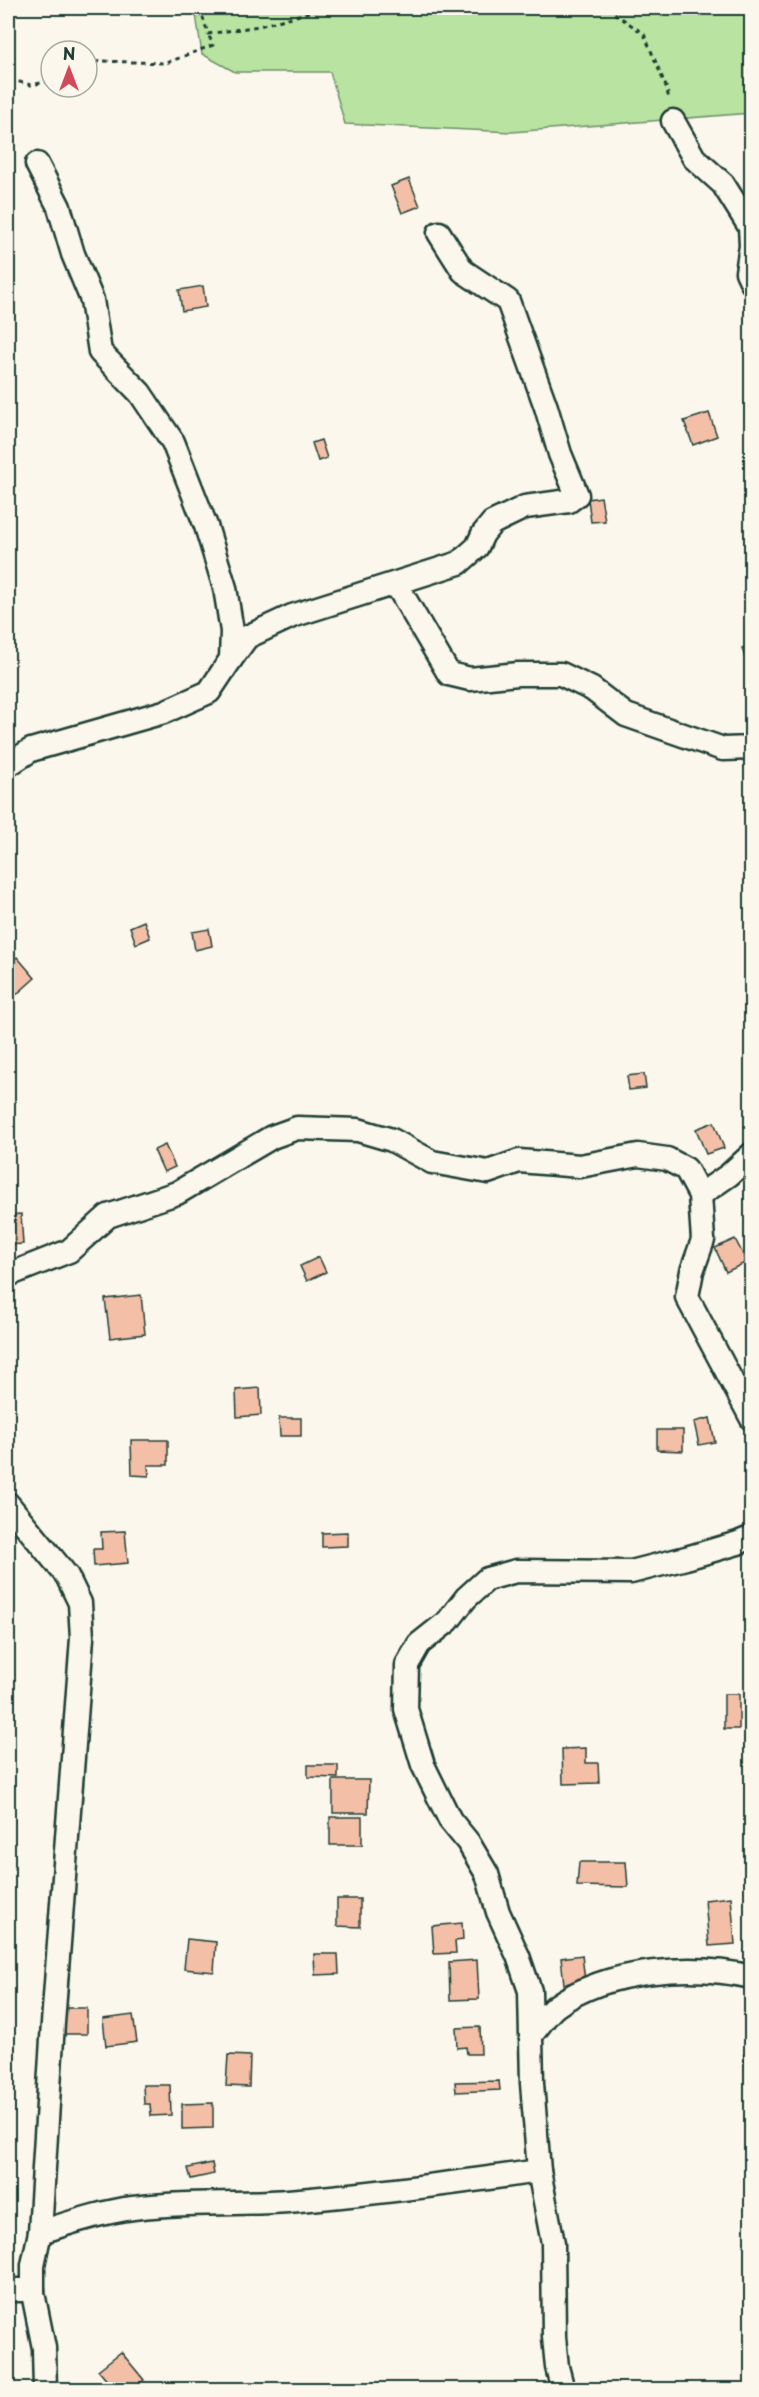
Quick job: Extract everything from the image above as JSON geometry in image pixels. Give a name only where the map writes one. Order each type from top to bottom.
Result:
[{"type":"street","points":[[673,121],[694,158],[723,184],[750,227],[751,246],[747,272],[752,283]]},
{"type":"street","points":[[37,164],[58,207],[73,254],[92,300],[100,352],[140,393],[173,442],[206,526],[225,588],[232,631],[231,659]]},
{"type":"street","points":[[8,765],[31,750],[164,712],[209,692],[247,637],[292,616],[459,563],[477,547],[483,534],[492,523],[525,507],[569,501],[577,495],[560,454],[508,301],[463,271],[439,234]]},
{"type":"street","points":[[396,584],[449,674],[470,679],[518,674],[561,674],[592,689],[626,716],[723,749],[752,748]]},
{"type":"street","points":[[8,1275],[69,1251],[108,1216],[177,1193],[272,1137],[297,1128],[358,1130],[392,1140],[432,1162],[488,1172],[519,1161],[580,1166],[638,1155],[667,1159],[686,1169],[700,1195],[703,1240],[692,1271],[687,1297],[752,1419]]},
{"type":"street","points":[[700,1195],[729,1175],[752,1154]]},
{"type":"street","points":[[8,1504],[15,1526],[67,1576],[80,1603],[82,1638],[40,2232],[33,2265],[33,2290],[44,2348],[45,2390]]},
{"type":"street","points":[[563,2390],[557,2367],[554,2337],[553,2243],[538,2171],[532,2083],[530,1991],[518,1956],[498,1912],[487,1874],[468,1842],[450,1820],[423,1765],[406,1709],[407,1665],[419,1644],[448,1621],[466,1598],[487,1579],[516,1571],[631,1572],[738,1543],[752,1537]]},
{"type":"street","points":[[532,2034],[554,2007],[582,1990],[623,1977],[691,1970],[730,1972],[752,1977]]},
{"type":"street","points":[[40,2232],[78,2220],[131,2208],[172,2204],[298,2200],[434,2186],[538,2171]]},
{"type":"street","points":[[8,2290],[33,2290]]},
{"type":"path","points":[[99,61],[166,63],[213,45],[200,8]]},
{"type":"path","points":[[208,34],[259,26],[325,8]]},
{"type":"path","points":[[607,8],[644,34],[667,89],[673,121]]},
{"type":"path","points":[[8,72],[8,79],[31,85],[39,83]]},
{"type":"green space","points":[[195,8],[751,8],[751,113],[512,132],[345,124],[330,72],[235,72],[202,54]]},
{"type":"building","points":[[409,179],[420,206],[402,213],[391,186]]},
{"type":"building","points":[[203,286],[206,307],[182,311],[179,290]]},
{"type":"building","points":[[709,413],[717,436],[693,445],[684,421]]},
{"type":"building","points":[[321,440],[327,458],[318,461],[312,443]]},
{"type":"building","points":[[601,497],[605,521],[591,522],[588,499]]},
{"type":"building","points":[[752,645],[752,674],[750,674],[742,648]]},
{"type":"building","points":[[144,921],[150,938],[136,944],[130,927]]},
{"type":"building","points":[[209,929],[212,946],[195,950],[192,932]]},
{"type":"building","points":[[17,957],[35,978],[8,1002],[8,965]]},
{"type":"building","points":[[644,1074],[646,1088],[629,1090],[627,1076]]},
{"type":"building","points":[[714,1122],[724,1148],[706,1154],[696,1129]]},
{"type":"building","points":[[165,1145],[175,1167],[164,1172],[154,1150]]},
{"type":"building","points":[[21,1214],[23,1244],[8,1245],[8,1215]]},
{"type":"building","points":[[735,1239],[747,1262],[726,1272],[715,1248]]},
{"type":"building","points":[[319,1257],[326,1272],[307,1281],[300,1266]]},
{"type":"building","points":[[141,1295],[145,1334],[110,1338],[105,1299]]},
{"type":"building","points":[[260,1388],[261,1415],[237,1417],[236,1390]]},
{"type":"building","points":[[279,1418],[301,1418],[301,1436],[280,1436]]},
{"type":"building","points":[[710,1418],[715,1442],[699,1445],[694,1422]]},
{"type":"building","points":[[657,1430],[683,1430],[683,1451],[657,1450]]},
{"type":"building","points":[[131,1440],[168,1440],[168,1465],[148,1465],[149,1476],[132,1475]]},
{"type":"building","points":[[125,1531],[128,1563],[94,1566],[93,1549],[102,1549],[101,1532]]},
{"type":"building","points":[[348,1532],[348,1546],[322,1547],[322,1533]]},
{"type":"building","points":[[724,1694],[739,1694],[739,1729],[724,1729]]},
{"type":"building","points":[[586,1748],[586,1763],[598,1763],[599,1783],[563,1784],[562,1749]]},
{"type":"building","points":[[308,1765],[338,1765],[338,1778],[308,1777]]},
{"type":"building","points":[[333,1780],[369,1780],[368,1813],[333,1813]]},
{"type":"building","points":[[330,1817],[362,1817],[362,1845],[330,1845]]},
{"type":"building","points":[[579,1862],[626,1862],[628,1887],[577,1886]]},
{"type":"building","points":[[731,1897],[735,1944],[709,1946],[705,1900]]},
{"type":"building","points":[[337,1899],[360,1899],[360,1927],[337,1926]]},
{"type":"building","points":[[462,1923],[463,1940],[455,1941],[456,1953],[434,1954],[432,1926]]},
{"type":"building","points":[[187,1939],[216,1942],[214,1972],[184,1969]]},
{"type":"building","points":[[314,1954],[338,1954],[339,1974],[315,1975]]},
{"type":"building","points":[[582,1955],[585,1981],[564,1984],[561,1958]]},
{"type":"building","points":[[477,1960],[479,1999],[450,2000],[449,1962]]},
{"type":"building","points":[[61,2008],[87,2008],[87,2034],[61,2034]]},
{"type":"building","points":[[133,2015],[137,2042],[106,2046],[103,2019]]},
{"type":"building","points":[[480,2027],[481,2054],[467,2054],[466,2047],[457,2048],[456,2028]]},
{"type":"building","points":[[752,2052],[752,2100],[751,2100],[744,2054]]},
{"type":"building","points":[[228,2055],[250,2056],[249,2087],[226,2086]]},
{"type":"building","points":[[499,2081],[500,2090],[456,2092],[455,2082]]},
{"type":"building","points":[[143,2085],[170,2085],[171,2115],[151,2116],[150,2104],[144,2104]]},
{"type":"building","points":[[213,2103],[213,2128],[182,2129],[182,2104]]},
{"type":"building","points":[[212,2163],[214,2174],[191,2179],[188,2168]]},
{"type":"building","points":[[121,2352],[144,2380],[131,2390],[105,2390],[103,2388],[109,2383],[98,2370]]}]
